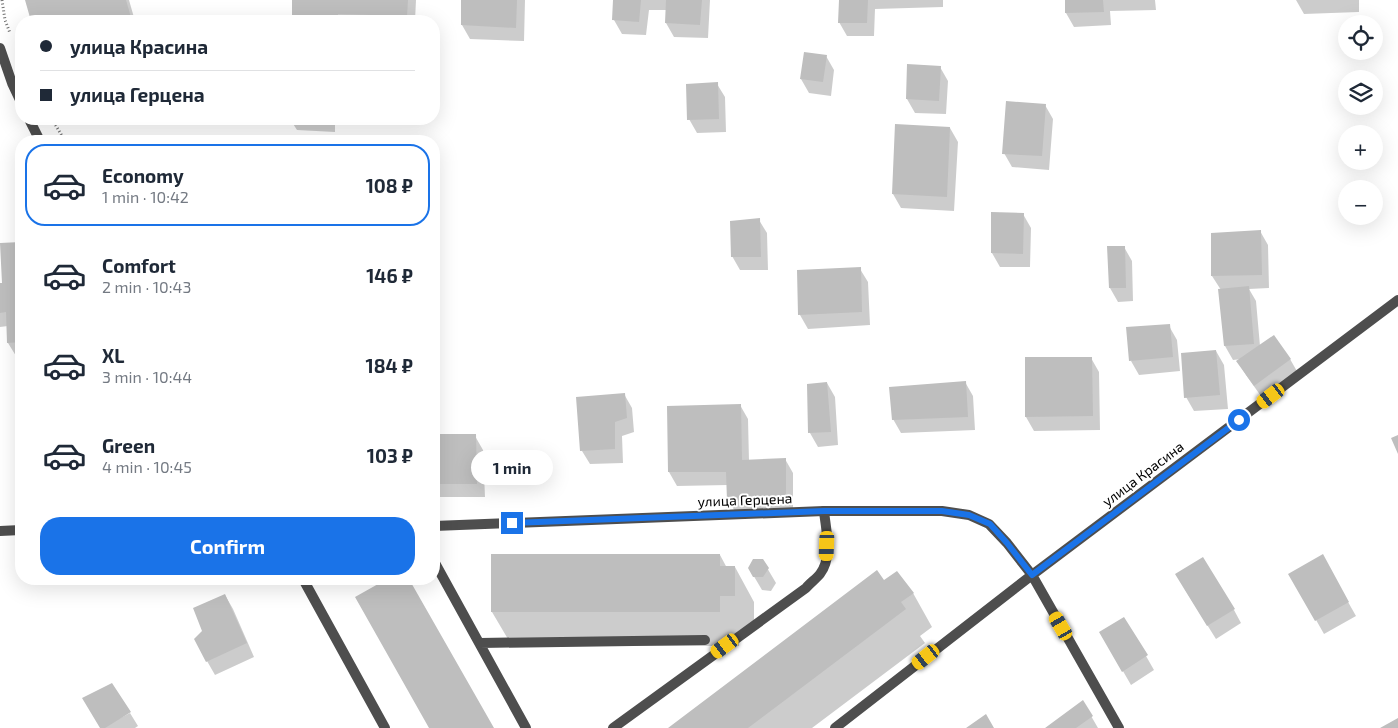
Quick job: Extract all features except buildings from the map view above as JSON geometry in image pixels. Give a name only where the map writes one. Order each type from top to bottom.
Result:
[{"type":"street","points":[[0,48],[15,89]]},
{"type":"street","name":"улица Красина","points":[[835,728],[1032,575],[1398,300]]},
{"type":"street","points":[[613,728],[806,588],[820,573],[827,560],[824,511]]},
{"type":"street","name":"улица Герцена","points":[[440,526],[824,511],[942,511],[969,515],[990,524],[1032,575],[1119,728]]},
{"type":"street","points":[[0,531],[15,530]]},
{"type":"street","points":[[440,572],[526,728]]},
{"type":"street","points":[[306,585],[385,728]]},
{"type":"street","points":[[480,643],[705,640]]},
{"type":"path","points":[[2,0],[5,20],[11,36]]},
{"type":"route","points":[[512,523],[824,511],[942,511],[969,515],[990,524],[1032,575],[1239,420]]}]
